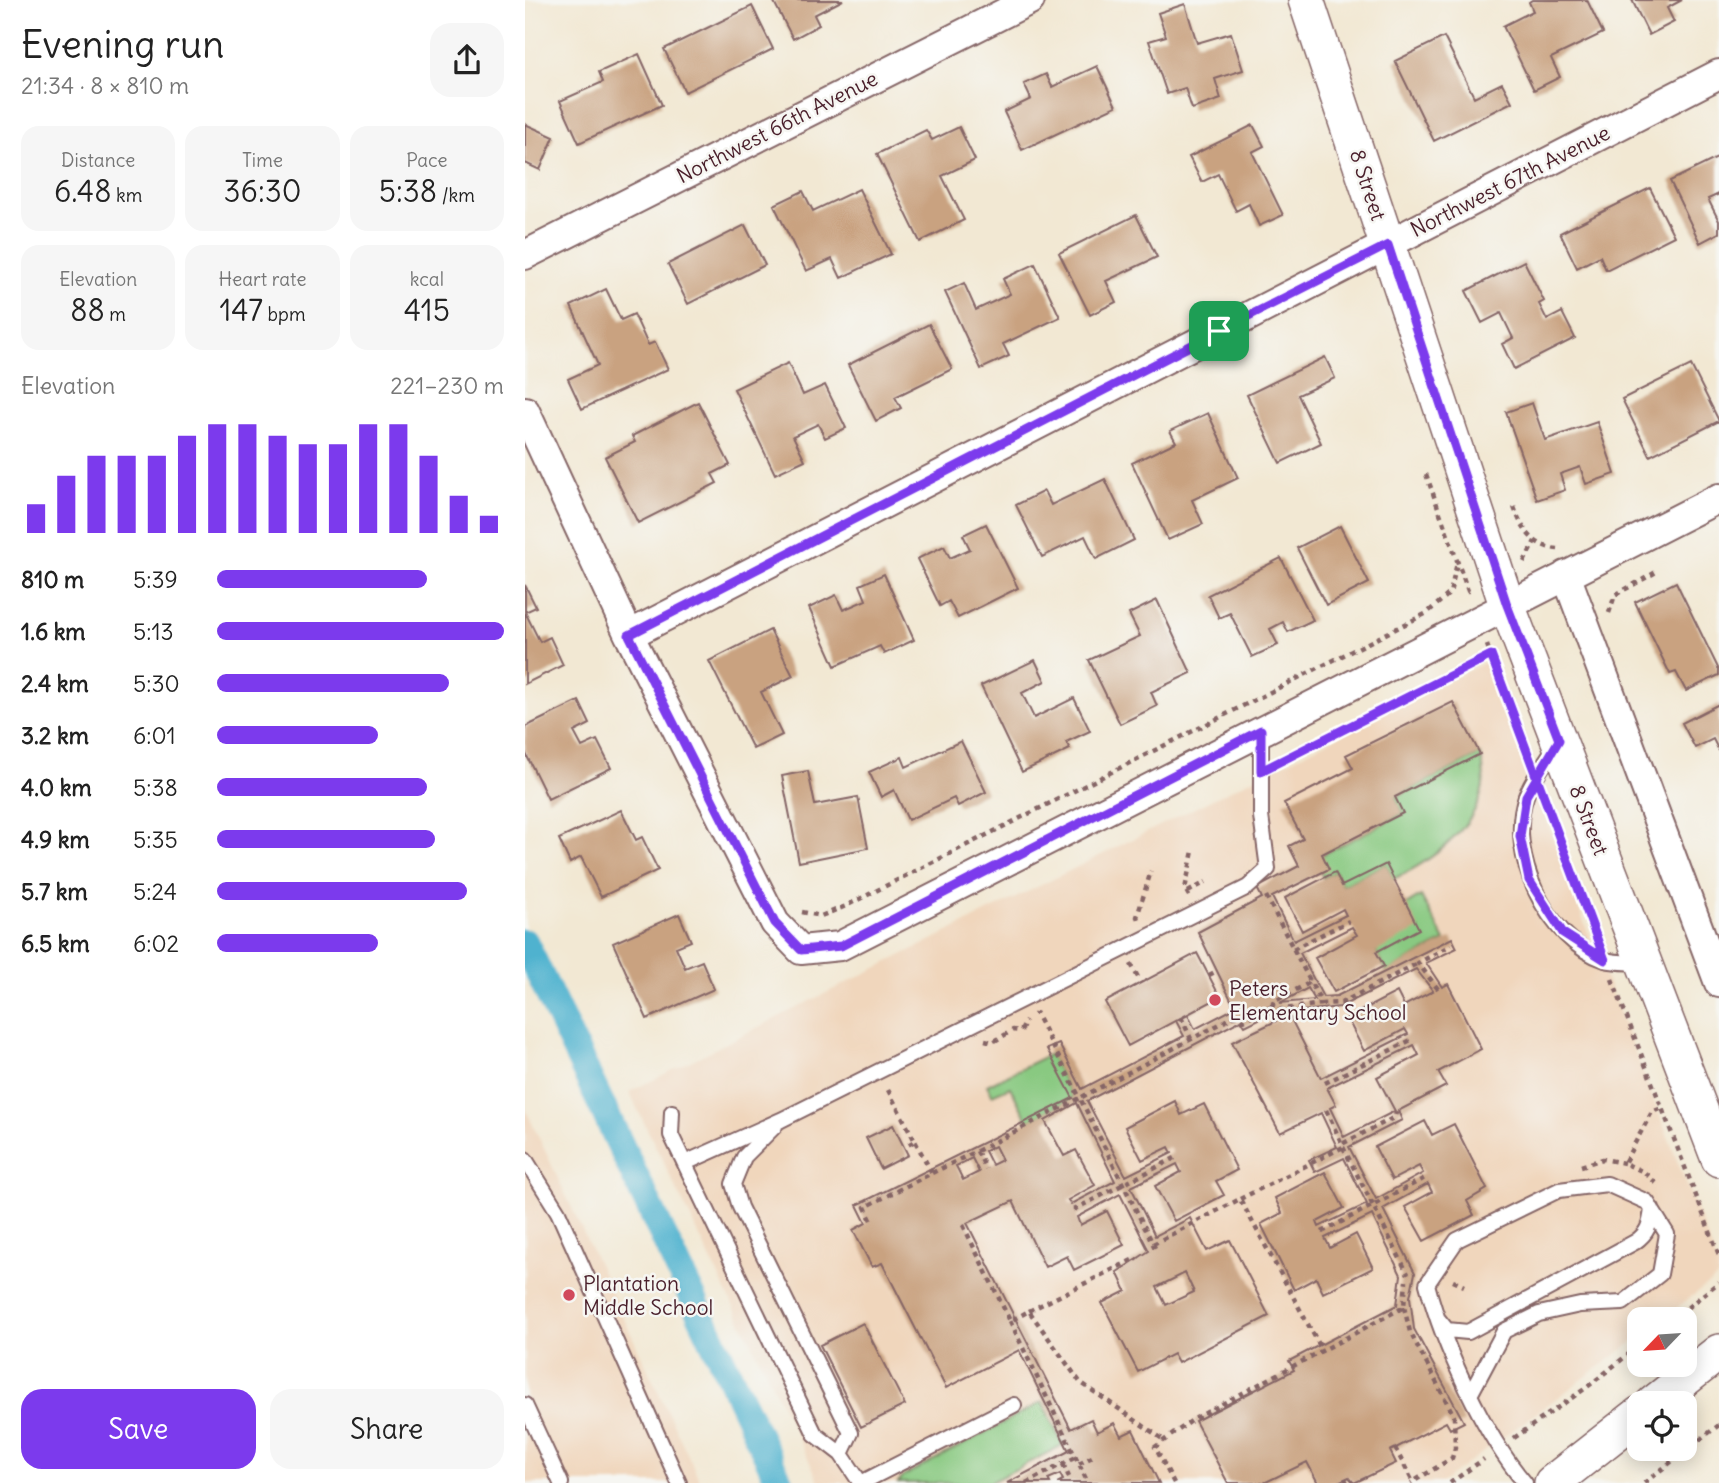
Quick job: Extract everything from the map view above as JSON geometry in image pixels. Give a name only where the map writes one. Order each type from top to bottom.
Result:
[{"type":"street","name":"Northwest 66th Avenue","points":[[525,255],[1030,0]]},
{"type":"street","name":"8 Street","points":[[1306,0],[1388,245],[1492,612],[1559,740],[1719,1159]]},
{"type":"street","name":"Northwest 67th Avenue","points":[[629,635],[1719,74]]},
{"type":"street","points":[[525,411],[629,635],[775,923],[801,950],[841,946],[1492,612],[1565,562],[1719,498]]},
{"type":"street","points":[[1565,562],[1719,983]]},
{"type":"street","points":[[1670,1391],[1719,1352]]},
{"type":"street","points":[[1552,1483],[1627,1424]]},
{"type":"lane","points":[[685,1163],[781,1120],[1248,887],[1268,869],[1261,816],[1261,730]]},
{"type":"lane","points":[[1559,740],[1526,796],[1520,836],[1529,880],[1563,933],[1605,960],[1644,963]]},
{"type":"lane","points":[[672,1112],[671,1135],[815,1434],[841,1454],[860,1482],[1014,1405]]},
{"type":"lane","points":[[781,1120],[744,1157],[733,1184],[740,1207],[851,1433],[841,1454]]},
{"type":"lane","points":[[525,1159],[558,1212],[679,1483]]},
{"type":"lane","points":[[1471,1393],[1504,1331],[1539,1314],[1580,1305],[1623,1303],[1660,1274],[1667,1234],[1647,1202],[1607,1184],[1559,1190],[1457,1240],[1427,1284],[1439,1329],[1471,1393],[1500,1447],[1525,1483]]},
{"type":"lane","points":[[1436,1316],[1447,1330],[1468,1332],[1635,1242],[1645,1235],[1650,1226],[1652,1209]]},
{"type":"lane","points":[[1496,1317],[1504,1331]]},
{"type":"lane","points":[[525,1405],[561,1483]]},
{"type":"path","points":[[1514,507],[1521,526],[1533,540],[1565,562]]},
{"type":"path","points":[[793,906],[806,914],[821,916],[846,906],[1427,613],[1450,593],[1457,563]]},
{"type":"path","points":[[1608,618],[1615,595],[1658,571]]},
{"type":"path","points":[[1468,592],[1492,612],[1491,655],[1536,780],[1719,1255]]},
{"type":"path","points":[[1261,771],[1491,655]]},
{"type":"path","points":[[1149,911],[1137,918],[1151,872]]},
{"type":"path","points":[[1174,899],[1206,883]]},
{"type":"path","points":[[1264,891],[1322,1004]]},
{"type":"path","points":[[1293,949],[1349,921]]},
{"type":"path","points":[[871,1220],[865,1207],[1235,1016],[1244,1020],[1275,1007],[1341,1003],[1451,946]]},
{"type":"path","points":[[1129,960],[1141,983]]},
{"type":"path","points":[[1417,963],[1438,989]]},
{"type":"path","points":[[1209,975],[1217,971]]},
{"type":"path","points":[[1281,1018],[1273,1002],[1311,982]]},
{"type":"path","points":[[1033,1009],[1154,1246],[1395,1117],[1396,1112]]},
{"type":"path","points":[[1181,1017],[1191,1039]]},
{"type":"path","points":[[1325,1083],[1411,1040]]},
{"type":"path","points":[[888,1090],[932,1173]]},
{"type":"path","points":[[1660,1187],[1644,1172],[1624,1163],[1651,1112],[1662,1108]]},
{"type":"path","points":[[1326,1110],[1408,1274]]},
{"type":"path","points":[[904,1147],[915,1141]]},
{"type":"path","points":[[977,1151],[986,1168]]},
{"type":"path","points":[[1073,1210],[1175,1158]]},
{"type":"path","points":[[1322,1232],[1425,1178]]},
{"type":"path","points":[[1240,1199],[1322,1350]]},
{"type":"path","points":[[963,1225],[1088,1483]]},
{"type":"path","points":[[1010,1321],[1136,1258],[1139,1260]]},
{"type":"path","points":[[1395,1448],[1412,1483],[1452,1458],[1456,1431],[1454,1416],[1410,1332],[1404,1307],[1408,1274],[1415,1262]]},
{"type":"path","points":[[1688,1307],[1719,1282]]},
{"type":"path","points":[[1174,1483],[1156,1447],[1164,1440],[1194,1419],[1404,1307]]},
{"type":"path","points":[[1029,1311],[1080,1382],[1164,1440]]},
{"type":"path","points":[[1450,1483],[1586,1388],[1627,1355]]},
{"type":"path","points":[[1644,1483],[1719,1425]]},
{"type":"path","points":[[1026,1483],[1039,1480],[1076,1457]]},
{"type":"path","points":[[1079,1464],[1092,1457]]},
{"type":"path","points":[[1063,1464],[1069,1477]]},
{"type":"shaded area","name":"Peters Elementary School","points":[[1488,661],[1585,925],[1719,1267],[1719,1276],[1678,1307],[1627,1307],[1627,1347],[1441,1483],[820,1483],[629,1092]]},
{"type":"shaded area","name":"Plantation Middle School","points":[[525,1108],[701,1483],[525,1483]]},
{"type":"green space","points":[[1480,754],[1484,775],[1481,794],[1473,813],[1461,830],[1429,859],[1393,879],[1386,864],[1342,886],[1335,872],[1323,878],[1314,859],[1403,813],[1395,797]]},
{"type":"green space","points":[[1421,896],[1445,941],[1387,972],[1376,952],[1406,905]]},
{"type":"green space","points":[[1050,1054],[1073,1098],[1028,1121],[1010,1087],[992,1095],[987,1085]]},
{"type":"green space","points":[[1042,1402],[1063,1445],[989,1483],[898,1483],[904,1476]]},
{"type":"building","points":[[773,0],[843,0],[814,15],[819,25],[793,39]]},
{"type":"building","points":[[1587,0],[1603,33],[1551,58],[1560,77],[1534,90],[1503,26],[1533,11],[1529,2]]},
{"type":"building","points":[[1632,0],[1682,0],[1667,8],[1674,22],[1649,35]]},
{"type":"building","points":[[1185,4],[1197,43],[1231,33],[1243,70],[1215,79],[1221,99],[1192,109],[1185,88],[1167,94],[1149,41],[1166,36],[1158,13]]},
{"type":"building","points":[[752,6],[773,49],[685,92],[664,49]]},
{"type":"building","points":[[1444,37],[1474,97],[1502,83],[1512,102],[1434,141],[1395,61]]},
{"type":"building","points":[[639,54],[662,105],[579,143],[560,101],[603,82],[599,72]]},
{"type":"building","points":[[1097,66],[1116,106],[1022,150],[1004,112],[1031,99],[1024,84],[1046,74],[1052,87]]},
{"type":"building","points":[[525,124],[554,137],[540,170],[525,163]]},
{"type":"building","points":[[1253,125],[1264,146],[1252,152],[1283,215],[1259,226],[1249,204],[1236,211],[1218,174],[1202,182],[1189,157]]},
{"type":"building","points":[[959,127],[975,160],[942,176],[964,220],[920,242],[877,154],[926,130],[932,140]]},
{"type":"building","points":[[1719,157],[1719,194],[1708,199],[1719,221],[1719,233],[1700,243],[1670,181]]},
{"type":"building","points":[[1650,188],[1674,236],[1606,270],[1600,256],[1577,268],[1560,233]]},
{"type":"building","points":[[859,189],[891,254],[841,278],[832,259],[806,271],[774,205],[803,191],[813,211]]},
{"type":"building","points":[[1136,215],[1157,257],[1106,281],[1116,302],[1090,315],[1059,253]]},
{"type":"building","points":[[745,225],[765,265],[688,304],[668,264]]},
{"type":"building","points":[[1524,261],[1544,301],[1539,304],[1547,320],[1562,312],[1575,338],[1514,369],[1502,344],[1513,338],[1501,313],[1482,323],[1466,291]]},
{"type":"building","points":[[1035,264],[1060,317],[1003,344],[1009,356],[981,369],[945,292],[964,283],[976,310],[1010,294],[1003,279]]},
{"type":"building","points":[[606,289],[621,320],[634,314],[648,345],[655,342],[668,369],[582,409],[568,379],[598,365],[571,306]]},
{"type":"building","points":[[929,324],[952,369],[895,397],[901,408],[876,421],[848,365]]},
{"type":"building","points":[[1325,357],[1335,378],[1298,395],[1321,443],[1280,463],[1247,395]]},
{"type":"building","points":[[788,363],[803,395],[825,385],[846,428],[825,438],[818,424],[793,436],[805,460],[775,474],[734,389]]},
{"type":"building","points":[[1691,365],[1719,421],[1650,456],[1622,399]]},
{"type":"building","points":[[698,402],[730,465],[712,474],[717,483],[638,523],[605,457],[635,442],[632,436]]},
{"type":"building","points":[[1532,403],[1545,440],[1597,422],[1615,474],[1586,484],[1580,467],[1560,474],[1565,490],[1537,500],[1506,412]]},
{"type":"building","points":[[1208,413],[1238,478],[1192,500],[1203,524],[1168,540],[1132,463],[1176,442],[1170,431]]},
{"type":"building","points":[[1105,479],[1134,540],[1096,559],[1085,536],[1042,557],[1016,505],[1044,491],[1051,505]]},
{"type":"building","points":[[986,524],[1018,588],[958,618],[949,601],[940,606],[917,559],[944,546],[950,558],[970,549],[963,535]]},
{"type":"building","points":[[1340,526],[1369,583],[1326,605],[1297,548]]},
{"type":"building","points":[[1281,558],[1313,620],[1288,632],[1283,622],[1270,629],[1278,645],[1252,657],[1230,613],[1219,618],[1208,595]]},
{"type":"building","points":[[884,574],[914,640],[884,654],[880,646],[835,666],[809,608],[836,595],[843,610],[866,600],[860,585]]},
{"type":"building","points":[[1676,582],[1719,670],[1719,675],[1686,691],[1676,672],[1670,674],[1635,602]]},
{"type":"building","points":[[525,585],[536,607],[525,612]]},
{"type":"building","points":[[1157,600],[1191,673],[1151,692],[1157,706],[1120,724],[1089,660],[1140,636],[1129,614]]},
{"type":"building","points":[[525,612],[540,642],[550,637],[563,665],[525,684]]},
{"type":"building","points":[[770,630],[793,676],[761,692],[782,735],[753,749],[709,661]]},
{"type":"building","points":[[1035,660],[1045,681],[1022,693],[1034,718],[1074,698],[1090,731],[1066,742],[1070,749],[1022,772],[981,686]]},
{"type":"building","points":[[579,701],[590,724],[574,732],[582,747],[597,740],[611,768],[548,799],[525,752],[525,727]]},
{"type":"building","points":[[1453,702],[1480,754],[1395,797],[1403,813],[1322,854],[1329,869],[1272,897],[1294,941],[1346,915],[1343,909],[1302,931],[1285,898],[1335,872],[1342,886],[1386,864],[1419,929],[1376,952],[1384,966],[1334,992],[1315,958],[1357,935],[1352,927],[1300,953],[1323,997],[1337,996],[1452,938],[1457,948],[1426,963],[1442,987],[1448,984],[1481,1049],[1438,1072],[1446,1086],[1398,1111],[1402,1120],[1349,1147],[1376,1199],[1423,1173],[1419,1166],[1392,1180],[1375,1147],[1425,1121],[1432,1135],[1454,1124],[1487,1189],[1467,1201],[1474,1215],[1424,1241],[1405,1207],[1432,1192],[1428,1184],[1383,1209],[1415,1273],[1410,1297],[1414,1329],[1464,1422],[1450,1429],[1446,1422],[1390,1451],[1396,1463],[1354,1483],[1349,1477],[1336,1483],[1318,1483],[1307,1462],[1264,1483],[1228,1483],[1195,1421],[1294,1370],[1289,1361],[1397,1305],[1401,1275],[1372,1215],[1325,1238],[1330,1248],[1356,1234],[1373,1268],[1323,1293],[1316,1278],[1294,1290],[1261,1224],[1282,1213],[1275,1198],[1325,1172],[1344,1208],[1317,1222],[1319,1227],[1367,1204],[1344,1158],[1315,1172],[1309,1160],[1337,1147],[1321,1113],[1280,1133],[1232,1042],[1276,1021],[1271,1013],[1245,1026],[1241,1020],[1087,1101],[1126,1176],[1172,1153],[1169,1147],[1142,1160],[1125,1127],[1175,1101],[1181,1115],[1204,1104],[1237,1170],[1216,1181],[1224,1195],[1174,1221],[1155,1186],[1181,1172],[1177,1164],[1131,1187],[1155,1236],[1190,1218],[1207,1251],[1230,1240],[1269,1316],[1178,1363],[1173,1354],[1138,1372],[1102,1303],[1126,1291],[1117,1272],[1149,1251],[1120,1194],[1077,1217],[1080,1225],[1107,1211],[1124,1245],[1074,1270],[1067,1256],[1045,1267],[1013,1201],[967,1223],[1071,1429],[1091,1419],[1097,1432],[1114,1423],[1121,1436],[1133,1430],[1159,1483],[1057,1483],[1063,1480],[1060,1474],[1048,1479],[1050,1483],[1007,1483],[1069,1451],[1019,1350],[946,1388],[882,1263],[872,1267],[853,1230],[866,1223],[857,1205],[1073,1098],[1047,1049],[1059,1044],[1082,1089],[1184,1036],[1176,1021],[1188,1015],[1195,1029],[1235,1008],[1198,932],[1262,898],[1257,888],[1299,866],[1289,846],[1303,839],[1284,803],[1353,768],[1346,755]],"holes":[[[1416,969],[1433,991],[1404,1006],[1397,992],[1347,1018],[1364,1051],[1405,1029],[1408,1034],[1321,1078],[1289,1015],[1284,1013],[1340,1007]],[[1308,988],[1315,1000],[1280,1003]],[[1414,1045],[1419,1055],[1377,1077],[1395,1111],[1344,1137],[1330,1108],[1336,1105],[1327,1088]],[[1077,1103],[1115,1181],[1071,1204],[1068,1200],[1095,1185],[1076,1150],[1064,1156],[1045,1121]],[[995,1146],[1002,1160],[992,1165],[985,1151]],[[972,1158],[979,1172],[963,1180],[956,1166]],[[1185,1273],[1194,1292],[1166,1305],[1157,1287]]]},
{"type":"building","points":[[1719,704],[1719,751],[1713,739],[1695,748],[1682,723]]},
{"type":"building","points":[[961,741],[986,792],[958,806],[954,798],[908,820],[894,790],[881,797],[869,772],[902,757],[906,767]]},
{"type":"building","points":[[808,771],[815,805],[858,797],[868,848],[799,862],[782,776]]},
{"type":"building","points":[[621,810],[636,840],[642,837],[658,870],[601,897],[581,857],[570,863],[559,839]]},
{"type":"building","points":[[679,914],[691,941],[676,947],[685,968],[702,961],[714,989],[647,1019],[613,943]]},
{"type":"building","points":[[1197,953],[1220,997],[1128,1046],[1105,1002]]},
{"type":"building","points":[[893,1125],[908,1155],[881,1169],[866,1138]]},
{"type":"building","points":[[863,1323],[905,1405],[861,1427],[820,1345]]},
{"type":"waterway","points":[[525,943],[780,1483]]},
{"type":"place","name":"Peters Elementary School","points":[[1215,1000]]},
{"type":"place","name":"Plantation Middle School","points":[[569,1295]]},
{"type":"route","points":[[1219,331],[629,635],[775,923],[801,950],[841,946],[1261,730],[1261,771],[1491,655],[1536,780],[1605,960],[1563,933],[1529,880],[1520,836],[1526,796],[1536,780],[1559,740],[1507,605],[1388,245],[1219,331]]}]
